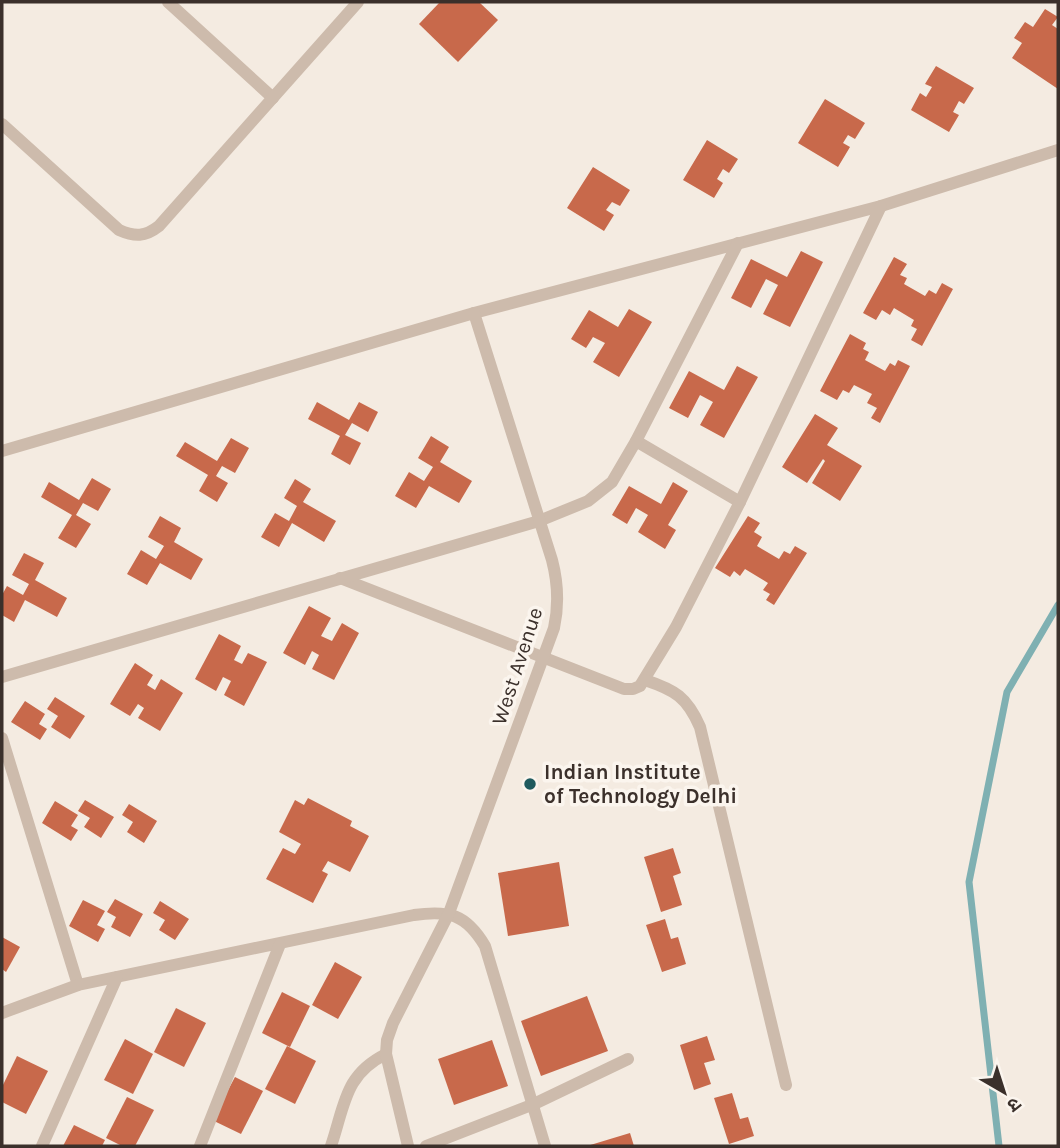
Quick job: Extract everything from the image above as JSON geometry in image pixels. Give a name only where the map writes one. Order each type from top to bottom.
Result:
[{"type":"lane","points":[[168,2],[273,98]]},
{"type":"lane","points":[[2,124],[120,230],[142,236],[159,226],[358,2]]},
{"type":"lane","points":[[2,451],[474,313],[881,206],[1058,150]]},
{"type":"lane","points":[[340,578],[624,689],[636,688],[645,680],[676,627],[740,502],[881,206]]},
{"type":"lane","points":[[2,677],[539,521],[568,511],[601,492],[611,482],[636,441],[738,243]]},
{"type":"lane","name":"West Avenue","points":[[408,1146],[386,1054],[387,1040],[449,913],[557,617],[558,590],[552,560],[474,313]]},
{"type":"lane","points":[[636,441],[740,502]]},
{"type":"lane","points":[[645,680],[674,691],[686,702],[701,727],[786,1085]]},
{"type":"lane","points":[[2,738],[78,985]]},
{"type":"lane","points":[[2,1013],[78,985],[414,915],[449,913],[477,933],[485,946],[545,1146]]},
{"type":"lane","points":[[200,1146],[281,944]]},
{"type":"lane","points":[[42,1146],[117,977]]},
{"type":"lane","points":[[331,1146],[352,1081],[369,1062],[386,1054]]},
{"type":"lane","points":[[426,1146],[534,1104],[628,1059]]},
{"type":"building","points":[[440,2],[479,2],[498,20],[458,62],[419,24]]},
{"type":"building","points":[[1045,9],[1058,17],[1052,25],[1058,29],[1058,89],[1012,58],[1022,43],[1014,38],[1025,22],[1033,27]]},
{"type":"building","points":[[936,66],[974,88],[964,104],[959,101],[953,112],[959,115],[949,132],[911,110],[920,93],[926,97],[932,87],[925,84]]},
{"type":"building","points":[[825,99],[865,123],[855,139],[848,135],[843,143],[850,147],[838,167],[798,143]]},
{"type":"building","points":[[707,140],[738,159],[729,173],[723,169],[717,179],[723,183],[714,198],[683,180]]},
{"type":"building","points":[[593,167],[630,190],[620,206],[612,202],[606,210],[614,215],[604,231],[567,208]]},
{"type":"building","points":[[801,251],[823,262],[790,327],[763,314],[778,285],[766,279],[751,308],[731,298],[751,259],[787,277]]},
{"type":"building","points":[[894,257],[907,264],[900,275],[907,278],[904,284],[925,296],[929,290],[936,294],[942,283],[953,289],[922,346],[911,340],[917,329],[911,326],[914,320],[894,308],[890,315],[882,310],[876,320],[863,313]]},
{"type":"building","points":[[629,309],[652,322],[619,377],[593,362],[605,343],[593,337],[586,348],[571,339],[589,310],[618,327]]},
{"type":"building","points":[[850,334],[866,343],[863,349],[869,352],[865,360],[885,371],[890,363],[895,366],[898,360],[910,366],[880,423],[871,418],[877,408],[867,403],[872,394],[854,385],[849,393],[843,390],[837,400],[820,391]]},
{"type":"building","points":[[737,366],[758,377],[724,438],[700,425],[713,402],[700,395],[688,418],[669,408],[689,371],[724,390]]},
{"type":"building","points":[[317,402],[349,420],[359,402],[378,412],[368,432],[352,423],[345,435],[361,443],[350,465],[331,454],[340,436],[308,419]]},
{"type":"building","points":[[815,414],[838,428],[827,445],[862,466],[840,501],[812,483],[825,461],[823,459],[807,483],[782,467]]},
{"type":"building","points":[[431,436],[449,447],[440,462],[472,481],[459,503],[429,486],[416,508],[395,496],[409,472],[424,481],[433,467],[418,458]]},
{"type":"building","points":[[231,438],[249,448],[235,473],[222,466],[216,476],[228,483],[217,502],[199,491],[208,475],[176,456],[185,442],[217,461]]},
{"type":"building","points":[[92,478],[111,489],[98,511],[83,503],[76,515],[91,524],[76,548],[58,538],[72,515],[41,497],[49,482],[79,500]]},
{"type":"building","points":[[295,479],[311,489],[303,502],[336,521],[324,542],[292,523],[279,547],[261,537],[275,513],[289,521],[297,506],[284,498]]},
{"type":"building","points":[[673,482],[688,491],[668,525],[676,530],[665,549],[638,532],[648,515],[636,508],[627,524],[612,515],[629,486],[661,504]]},
{"type":"building","points":[[160,516],[181,528],[174,542],[203,559],[191,580],[160,563],[147,585],[127,574],[141,550],[156,559],[164,546],[148,537]]},
{"type":"building","points":[[748,516],[760,523],[754,532],[762,537],[757,546],[779,559],[784,551],[790,554],[795,546],[807,553],[774,605],[766,600],[770,594],[763,590],[768,583],[745,569],[740,576],[734,571],[730,577],[715,568]]},
{"type":"building","points":[[24,553],[44,563],[35,580],[67,598],[57,617],[25,600],[14,622],[2,615],[2,595],[7,586],[23,595],[29,584],[12,575]]},
{"type":"building","points":[[309,606],[331,618],[321,636],[332,641],[342,623],[359,633],[334,680],[312,669],[319,655],[312,651],[305,665],[283,653]]},
{"type":"building","points":[[219,634],[241,646],[234,660],[242,664],[248,653],[267,662],[244,706],[224,695],[231,681],[223,677],[216,691],[195,679]]},
{"type":"building","points":[[135,663],[153,675],[147,685],[155,690],[161,679],[183,693],[160,731],[138,718],[144,708],[138,704],[130,716],[110,704]]},
{"type":"building","points":[[55,697],[85,716],[70,739],[51,727],[58,716],[47,709]]},
{"type":"building","points":[[25,701],[45,714],[39,724],[47,729],[40,740],[11,722]]},
{"type":"building","points":[[308,798],[352,821],[350,826],[369,836],[350,872],[328,861],[322,871],[328,874],[313,903],[266,879],[283,848],[295,854],[301,844],[279,832],[295,800],[304,805]]},
{"type":"building","points":[[85,800],[114,817],[101,838],[84,827],[90,818],[78,811]]},
{"type":"building","points":[[55,801],[78,815],[71,826],[78,830],[71,841],[42,823]]},
{"type":"building","points":[[129,804],[157,821],[144,843],[127,832],[133,822],[122,815]]},
{"type":"building","points":[[673,848],[681,873],[673,876],[682,905],[661,912],[644,857]]},
{"type":"building","points":[[559,862],[569,926],[508,936],[498,873]]},
{"type":"building","points":[[115,899],[143,914],[130,937],[111,927],[116,917],[107,912]]},
{"type":"building","points":[[83,900],[105,911],[97,925],[105,929],[98,942],[69,926]]},
{"type":"building","points":[[160,901],[189,919],[175,940],[159,930],[165,920],[153,913]]},
{"type":"building","points":[[665,919],[671,939],[678,937],[686,964],[662,972],[646,925]]},
{"type":"building","points":[[2,937],[20,947],[6,972],[2,969]]},
{"type":"building","points":[[335,962],[362,977],[338,1019],[312,1005]]},
{"type":"building","points":[[282,992],[310,1006],[290,1047],[262,1033]]},
{"type":"building","points":[[587,996],[608,1051],[541,1076],[521,1021]]},
{"type":"building","points":[[176,1008],[206,1023],[184,1067],[154,1052]]},
{"type":"building","points":[[707,1036],[715,1060],[704,1063],[711,1084],[694,1090],[680,1045]]},
{"type":"building","points":[[125,1039],[153,1054],[133,1094],[104,1080]]},
{"type":"building","points":[[492,1040],[508,1086],[454,1105],[438,1059]]},
{"type":"building","points":[[287,1046],[316,1061],[295,1104],[265,1089]]},
{"type":"building","points":[[17,1056],[48,1071],[26,1114],[2,1102],[2,1087]]},
{"type":"building","points":[[235,1077],[263,1091],[241,1134],[212,1120]]},
{"type":"building","points":[[732,1093],[740,1119],[748,1117],[754,1136],[729,1144],[714,1098]]},
{"type":"building","points":[[127,1097],[154,1110],[135,1146],[122,1146],[106,1138]]},
{"type":"building","points":[[74,1125],[105,1140],[102,1146],[63,1146]]},
{"type":"building","points":[[630,1133],[634,1146],[587,1146]]},
{"type":"waterway","points":[[999,1146],[969,882],[1007,692],[1058,605]]},
{"type":"place","name":"Indian Institute of Technology Delhi","points":[[530,784]]}]
